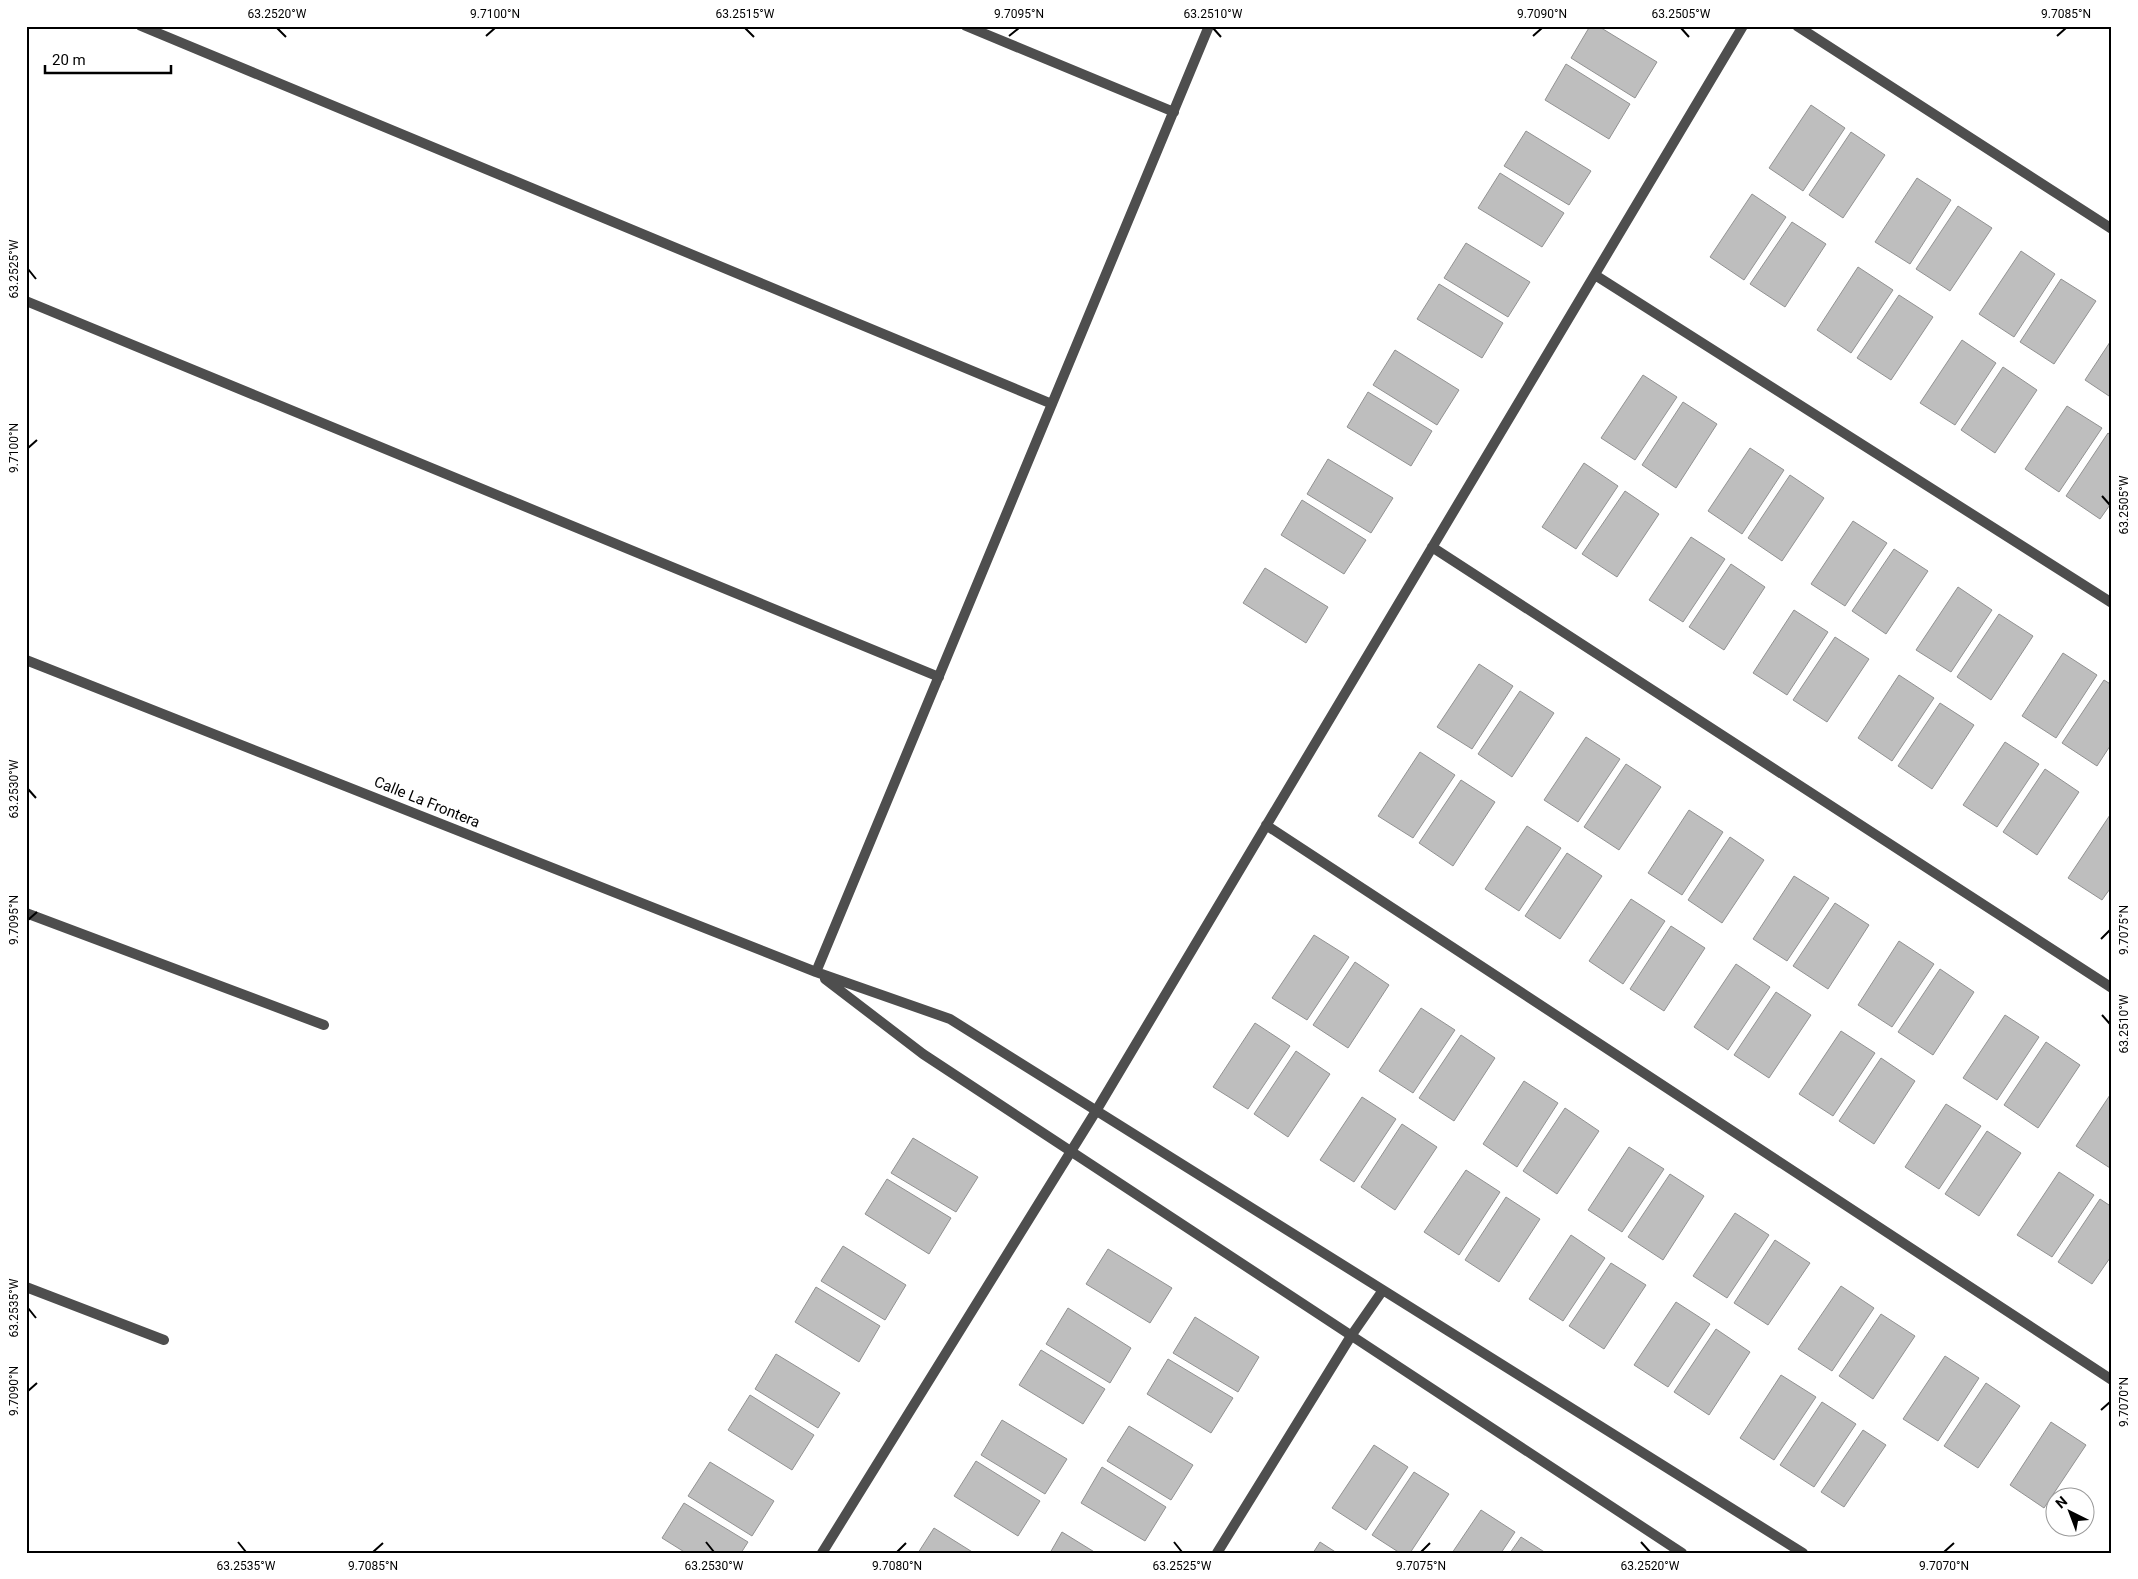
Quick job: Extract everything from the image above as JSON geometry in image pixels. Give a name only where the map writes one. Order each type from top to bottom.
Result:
[{"type":"street","points":[[141,26],[1052,404]]},
{"type":"street","points":[[966,26],[1174,112]]},
{"type":"street","points":[[816,972],[1209,26]]},
{"type":"street","points":[[822,1553],[1096,1111],[1743,26]]},
{"type":"street","points":[[1797,26],[2112,229]]},
{"type":"street","points":[[1594,275],[2112,603]]},
{"type":"street","points":[[26,301],[939,677]]},
{"type":"street","points":[[1432,547],[2112,988]]},
{"type":"street","name":"Calle La Frontera","points":[[26,660],[816,972]]},
{"type":"street","points":[[1266,825],[2112,1380]]},
{"type":"street","points":[[26,913],[324,1025]]},
{"type":"street","points":[[816,972],[950,1019],[1803,1553]]},
{"type":"street","points":[[816,972],[923,1054],[1682,1553]]},
{"type":"street","points":[[26,1287],[164,1340]]},
{"type":"street","points":[[1217,1553],[1351,1336],[1383,1290]]},
{"type":"building","points":[[1590,26],[1598,26],[1657,62],[1635,98],[1571,58]]},
{"type":"building","points":[[1566,64],[1630,104],[1609,139],[1545,100]]},
{"type":"building","points":[[1811,105],[1845,128],[1803,191],[1769,168]]},
{"type":"building","points":[[1526,131],[1591,171],[1569,205],[1504,166]]},
{"type":"building","points":[[1851,132],[1885,155],[1843,218],[1809,195]]},
{"type":"building","points":[[1500,173],[1564,213],[1542,247],[1478,208]]},
{"type":"building","points":[[1917,178],[1951,200],[1910,264],[1875,242]]},
{"type":"building","points":[[1752,194],[1786,217],[1744,280],[1710,257]]},
{"type":"building","points":[[1958,206],[1992,228],[1950,291],[1916,269]]},
{"type":"building","points":[[1792,222],[1826,244],[1785,307],[1750,284]]},
{"type":"building","points":[[1466,243],[1530,282],[1508,317],[1444,278]]},
{"type":"building","points":[[2021,251],[2055,274],[2014,337],[1979,314]]},
{"type":"building","points":[[1858,267],[1893,290],[1851,353],[1817,330]]},
{"type":"building","points":[[2061,279],[2096,301],[2054,364],[2020,342]]},
{"type":"building","points":[[1439,284],[1503,323],[1482,358],[1417,319]]},
{"type":"building","points":[[1899,295],[1933,317],[1891,380],[1857,358]]},
{"type":"building","points":[[2112,339],[2112,398],[2085,380]]},
{"type":"building","points":[[1962,340],[1996,363],[1955,425],[1920,403]]},
{"type":"building","points":[[1395,350],[1459,390],[1437,425],[1373,385]]},
{"type":"building","points":[[2003,367],[2037,390],[1995,453],[1961,430]]},
{"type":"building","points":[[1643,375],[1677,397],[1635,460],[1601,438]]},
{"type":"building","points":[[1368,392],[1432,431],[1411,466],[1347,427]]},
{"type":"building","points":[[1683,402],[1717,424],[1676,488],[1642,465]]},
{"type":"building","points":[[2067,406],[2102,428],[2059,492],[2025,469]]},
{"type":"building","points":[[2108,433],[2112,436],[2112,502],[2100,519],[2066,496]]},
{"type":"building","points":[[1750,448],[1784,470],[1742,534],[1708,511]]},
{"type":"building","points":[[1328,459],[1393,498],[1371,533],[1307,494]]},
{"type":"building","points":[[1584,463],[1618,486],[1576,549],[1542,527]]},
{"type":"building","points":[[1790,475],[1824,498],[1782,561],[1748,538]]},
{"type":"building","points":[[1625,491],[1659,514],[1617,577],[1582,554]]},
{"type":"building","points":[[1302,500],[1366,540],[1344,574],[1281,535]]},
{"type":"building","points":[[1853,521],[1887,543],[1845,606],[1811,584]]},
{"type":"building","points":[[1691,537],[1725,559],[1683,622],[1649,600]]},
{"type":"building","points":[[1894,549],[1928,571],[1886,634],[1852,611]]},
{"type":"building","points":[[1731,564],[1765,587],[1724,650],[1689,627]]},
{"type":"building","points":[[1265,568],[1328,607],[1306,643],[1243,603]]},
{"type":"building","points":[[1958,587],[1992,610],[1951,672],[1916,650]]},
{"type":"building","points":[[1794,610],[1828,632],[1787,695],[1753,673]]},
{"type":"building","points":[[1999,614],[2033,636],[1991,700],[1957,677]]},
{"type":"building","points":[[1835,637],[1869,659],[1827,722],[1793,700]]},
{"type":"building","points":[[2063,653],[2097,675],[2056,738],[2022,716]]},
{"type":"building","points":[[1479,664],[1513,686],[1472,749],[1437,727]]},
{"type":"building","points":[[1899,675],[1934,698],[1892,761],[1858,738]]},
{"type":"building","points":[[2104,680],[2112,685],[2112,743],[2097,766],[2062,743]]},
{"type":"building","points":[[1520,691],[1554,713],[1512,777],[1478,754]]},
{"type":"building","points":[[1940,703],[1974,725],[1932,789],[1898,766]]},
{"type":"building","points":[[1586,737],[1620,759],[1578,822],[1544,800]]},
{"type":"building","points":[[2005,742],[2039,764],[1997,827],[1963,805]]},
{"type":"building","points":[[1420,752],[1455,775],[1413,838],[1378,816]]},
{"type":"building","points":[[1626,764],[1661,787],[1619,850],[1584,827]]},
{"type":"building","points":[[2045,769],[2079,792],[2037,855],[2003,832]]},
{"type":"building","points":[[1461,780],[1495,802],[1453,866],[1419,843]]},
{"type":"building","points":[[1689,810],[1723,832],[1682,895],[1648,873]]},
{"type":"building","points":[[2110,815],[2112,816],[2112,886],[2102,900],[2068,878]]},
{"type":"building","points":[[1527,826],[1561,848],[1519,911],[1485,889]]},
{"type":"building","points":[[1730,837],[1764,860],[1722,923],[1688,900]]},
{"type":"building","points":[[1567,853],[1602,876],[1560,939],[1525,916]]},
{"type":"building","points":[[1794,876],[1829,898],[1787,961],[1753,939]]},
{"type":"building","points":[[1631,899],[1665,921],[1623,984],[1589,961]]},
{"type":"building","points":[[1835,903],[1869,925],[1828,989],[1793,966]]},
{"type":"building","points":[[1671,926],[1705,948],[1664,1011],[1630,989]]},
{"type":"building","points":[[1314,935],[1349,957],[1307,1020],[1272,998]]},
{"type":"building","points":[[1899,941],[1934,964],[1892,1027],[1858,1005]]},
{"type":"building","points":[[1355,962],[1389,985],[1348,1048],[1313,1025]]},
{"type":"building","points":[[1736,964],[1770,987],[1728,1050],[1694,1027]]},
{"type":"building","points":[[1940,969],[1974,992],[1933,1055],[1898,1032]]},
{"type":"building","points":[[1776,992],[1811,1015],[1769,1078],[1734,1055]]},
{"type":"building","points":[[1421,1008],[1455,1030],[1413,1093],[1379,1071]]},
{"type":"building","points":[[2005,1015],[2039,1037],[1997,1100],[1963,1078]]},
{"type":"building","points":[[1255,1023],[1290,1046],[1248,1109],[1213,1087]]},
{"type":"building","points":[[1841,1031],[1875,1053],[1833,1116],[1799,1094]]},
{"type":"building","points":[[1461,1035],[1495,1058],[1454,1121],[1419,1098]]},
{"type":"building","points":[[2046,1042],[2080,1065],[2038,1128],[2004,1105]]},
{"type":"building","points":[[1296,1051],[1330,1074],[1288,1137],[1254,1114]]},
{"type":"building","points":[[1881,1058],[1915,1081],[1874,1144],[1839,1121]]},
{"type":"building","points":[[1524,1081],[1558,1103],[1517,1167],[1483,1144]]},
{"type":"building","points":[[2112,1092],[2112,1166],[2110,1168],[2076,1146]]},
{"type":"building","points":[[1362,1097],[1396,1119],[1354,1182],[1320,1160]]},
{"type":"building","points":[[1946,1104],[1981,1126],[1939,1189],[1905,1167]]},
{"type":"building","points":[[1565,1108],[1599,1131],[1557,1194],[1523,1171]]},
{"type":"building","points":[[1402,1124],[1437,1147],[1395,1210],[1361,1187]]},
{"type":"building","points":[[1987,1131],[2021,1153],[1979,1216],[1945,1194]]},
{"type":"building","points":[[913,1138],[978,1177],[956,1212],[891,1173]]},
{"type":"building","points":[[1629,1147],[1664,1169],[1622,1232],[1588,1210]]},
{"type":"building","points":[[1466,1170],[1500,1192],[1459,1255],[1424,1232]]},
{"type":"building","points":[[2059,1172],[2094,1195],[2052,1257],[2017,1235]]},
{"type":"building","points":[[1670,1174],[1704,1196],[1663,1260],[1628,1237]]},
{"type":"building","points":[[887,1179],[951,1218],[929,1254],[865,1214]]},
{"type":"building","points":[[1506,1197],[1540,1219],[1499,1282],[1465,1260]]},
{"type":"building","points":[[2100,1199],[2112,1207],[2112,1255],[2092,1284],[2058,1262]]},
{"type":"building","points":[[1735,1213],[1769,1235],[1727,1298],[1693,1276]]},
{"type":"building","points":[[1571,1235],[1605,1258],[1563,1321],[1529,1299]]},
{"type":"building","points":[[1775,1240],[1810,1263],[1768,1325],[1734,1303]]},
{"type":"building","points":[[843,1246],[906,1285],[885,1320],[821,1281]]},
{"type":"building","points":[[1108,1249],[1172,1288],[1150,1323],[1086,1284]]},
{"type":"building","points":[[1611,1263],[1646,1285],[1604,1349],[1569,1326]]},
{"type":"building","points":[[1841,1286],[1874,1308],[1832,1371],[1798,1349]]},
{"type":"building","points":[[816,1287],[880,1326],[859,1362],[795,1322]]},
{"type":"building","points":[[1676,1302],[1710,1324],[1668,1387],[1634,1365]]},
{"type":"building","points":[[1068,1308],[1131,1348],[1110,1383],[1046,1344]]},
{"type":"building","points":[[1881,1314],[1915,1336],[1873,1399],[1839,1376]]},
{"type":"building","points":[[1195,1317],[1259,1357],[1238,1392],[1173,1353]]},
{"type":"building","points":[[1716,1329],[1750,1352],[1709,1415],[1674,1392]]},
{"type":"building","points":[[1041,1350],[1105,1389],[1083,1424],[1019,1385]]},
{"type":"building","points":[[776,1354],[840,1393],[818,1428],[755,1389]]},
{"type":"building","points":[[1945,1356],[1979,1378],[1938,1441],[1903,1419]]},
{"type":"building","points":[[1168,1359],[1233,1398],[1211,1433],[1147,1394]]},
{"type":"building","points":[[1781,1375],[1816,1397],[1774,1460],[1740,1438]]},
{"type":"building","points":[[1986,1383],[2020,1406],[1978,1468],[1944,1446]]},
{"type":"building","points":[[750,1395],[814,1435],[792,1470],[728,1430]]},
{"type":"building","points":[[1822,1402],[1856,1424],[1814,1487],[1780,1465]]},
{"type":"building","points":[[1002,1420],[1067,1459],[1045,1494],[981,1455]]},
{"type":"building","points":[[2051,1422],[2086,1445],[2059,1486],[2046,1486],[2046,1505],[2044,1508],[2010,1485]]},
{"type":"building","points":[[1129,1426],[1193,1465],[1171,1500],[1107,1461]]},
{"type":"building","points":[[1863,1430],[1886,1445],[1844,1507],[1821,1492]]},
{"type":"building","points":[[1374,1445],[1408,1467],[1366,1530],[1332,1508]]},
{"type":"building","points":[[976,1461],[1040,1501],[1018,1536],[954,1496]]},
{"type":"building","points":[[710,1462],[774,1501],[752,1536],[688,1496]]},
{"type":"building","points":[[1102,1467],[1166,1507],[1145,1541],[1081,1503]]},
{"type":"building","points":[[1414,1472],[1449,1494],[1410,1553],[1400,1553],[1372,1535]]},
{"type":"building","points":[[684,1503],[748,1542],[741,1553],[686,1553],[662,1538]]},
{"type":"building","points":[[1481,1510],[1515,1532],[1501,1553],[1452,1553]]},
{"type":"building","points":[[934,1528],[974,1553],[918,1553]]},
{"type":"building","points":[[1062,1532],[1096,1553],[1050,1553]]},
{"type":"building","points":[[1521,1537],[1546,1553],[1510,1553]]},
{"type":"building","points":[[1320,1542],[1337,1553],[1313,1553]]}]
